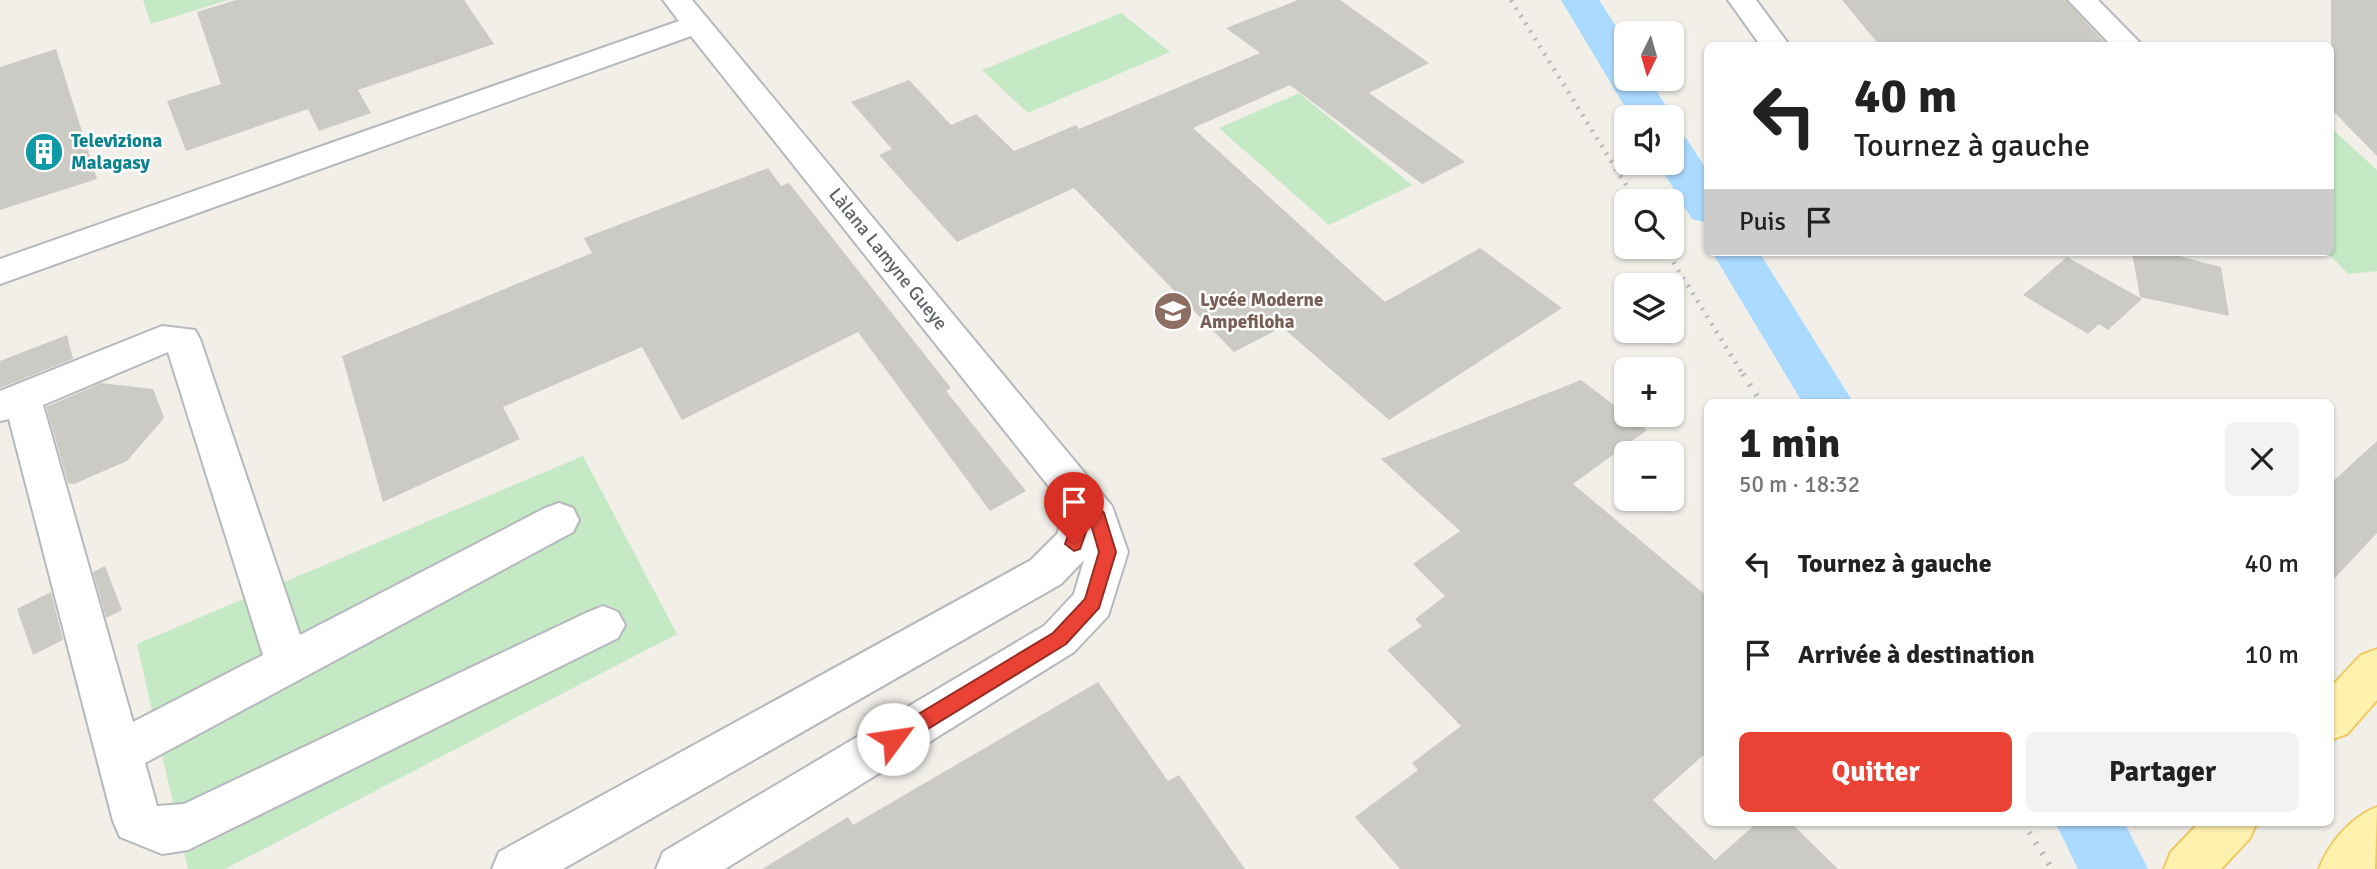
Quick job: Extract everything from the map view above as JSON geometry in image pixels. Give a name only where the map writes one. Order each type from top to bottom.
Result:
[{"type":"main road","points":[[2334,716],[2377,669]]},
{"type":"main road","points":[[2188,869],[2229,826]]},
{"type":"main road","points":[[2343,869],[2377,830]]},
{"type":"street","points":[[1742,0],[1773,42]]},
{"type":"street","points":[[2082,0],[2125,42]]},
{"type":"street","points":[[0,272],[687,12]]},
{"type":"street","name":"Làlana Lamyne Gueye","points":[[687,12],[1093,511]]},
{"type":"street","points":[[288,664],[182,339],[162,339],[11,402],[119,753],[137,821],[162,831],[188,827],[603,625]]},
{"type":"street","points":[[516,869],[1046,572],[1074,544],[1093,511]]},
{"type":"street","points":[[680,869],[1059,639],[1093,603],[1107,552],[1093,511]]},
{"type":"street","points":[[119,753],[559,520]]},
{"type":"green space","points":[[143,0],[228,0],[151,24]]},
{"type":"green space","points":[[1121,13],[1170,52],[1028,113],[982,70]]},
{"type":"green space","points":[[1299,93],[1412,185],[1329,225],[1219,128]]},
{"type":"green space","points":[[2334,131],[2377,170],[2377,271],[2348,274],[2331,256],[2334,256]]},
{"type":"green space","points":[[583,456],[677,634],[225,869],[188,869],[137,644]]},
{"type":"building","points":[[236,0],[464,0],[494,44],[358,90],[371,113],[319,131],[308,109],[186,151],[167,101],[221,84],[197,12]]},
{"type":"building","points":[[1298,0],[1340,0],[1429,63],[1369,93],[1465,162],[1422,184],[1290,85],[1193,128],[1385,302],[1480,248],[1562,308],[1389,420],[1282,327],[1234,352],[1074,188],[957,242],[879,155],[892,149],[851,102],[909,80],[951,125],[976,114],[1014,151],[1076,125],[1079,129],[1260,53],[1226,28]]},
{"type":"building","points":[[1842,0],[2065,0],[2104,42],[1877,42]]},
{"type":"building","points":[[2331,0],[2377,0],[2377,156],[2334,112],[2334,42],[2331,42]]},
{"type":"building","name":"Televiziona Malagasy","points":[[56,49],[97,179],[0,210],[0,67]]},
{"type":"building","points":[[768,168],[781,186],[789,183],[951,388],[946,391],[1026,491],[990,511],[858,332],[682,420],[642,347],[503,407],[520,439],[383,502],[342,356],[592,253],[584,238]]},
{"type":"building","points":[[2133,256],[2178,256],[2221,267],[2229,316],[2140,297]]},
{"type":"building","points":[[2067,257],[2142,299],[2108,330],[2099,324],[2088,334],[2023,295]]},
{"type":"building","points":[[67,335],[73,359],[0,388],[0,361]]},
{"type":"building","points":[[1581,380],[1614,405],[1614,427],[1643,427],[1647,430],[1632,441],[1614,441],[1614,454],[1573,484],[1704,594],[1704,755],[1653,800],[1715,860],[1753,826],[1794,826],[1838,869],[1400,869],[1355,817],[1418,770],[1412,763],[1461,726],[1387,650],[1422,626],[1415,619],[1445,596],[1413,564],[1460,531],[1381,459]]},
{"type":"building","points":[[101,383],[153,389],[164,418],[127,461],[74,484],[68,483],[46,407]]},
{"type":"building","points":[[2377,441],[2377,533],[2334,579],[2334,480]]},
{"type":"building","points":[[105,566],[122,610],[106,618],[93,572]]},
{"type":"building","points":[[51,592],[63,640],[33,655],[17,609]]},
{"type":"building","points":[[1098,682],[1168,781],[1179,775],[1245,869],[762,869],[848,817],[853,825]]},
{"type":"waterway","points":[[1580,0],[1614,55]]},
{"type":"waterway","points":[[1636,91],[1645,105]]},
{"type":"waterway","points":[[1684,169],[1704,202]]},
{"type":"waterway","points":[[1737,256],[1826,399]]},
{"type":"waterway","points":[[2089,826],[2115,869]]},
{"type":"railway","points":[[1511,0],[1629,189]]},
{"type":"railway","points":[[1671,259],[1744,376]]},
{"type":"railway","points":[[1743,374],[1759,399]]},
{"type":"railway","points":[[2025,826],[2052,869]]},
{"type":"place","name":"Televiziona Malagasy","points":[[44,152]]},
{"type":"place","name":"Lycée Moderne Ampefiloha","points":[[1173,311]]},
{"type":"route","points":[[893,739],[1059,639],[1093,603],[1107,552],[1098,518],[1087,505],[1074,544]]}]
